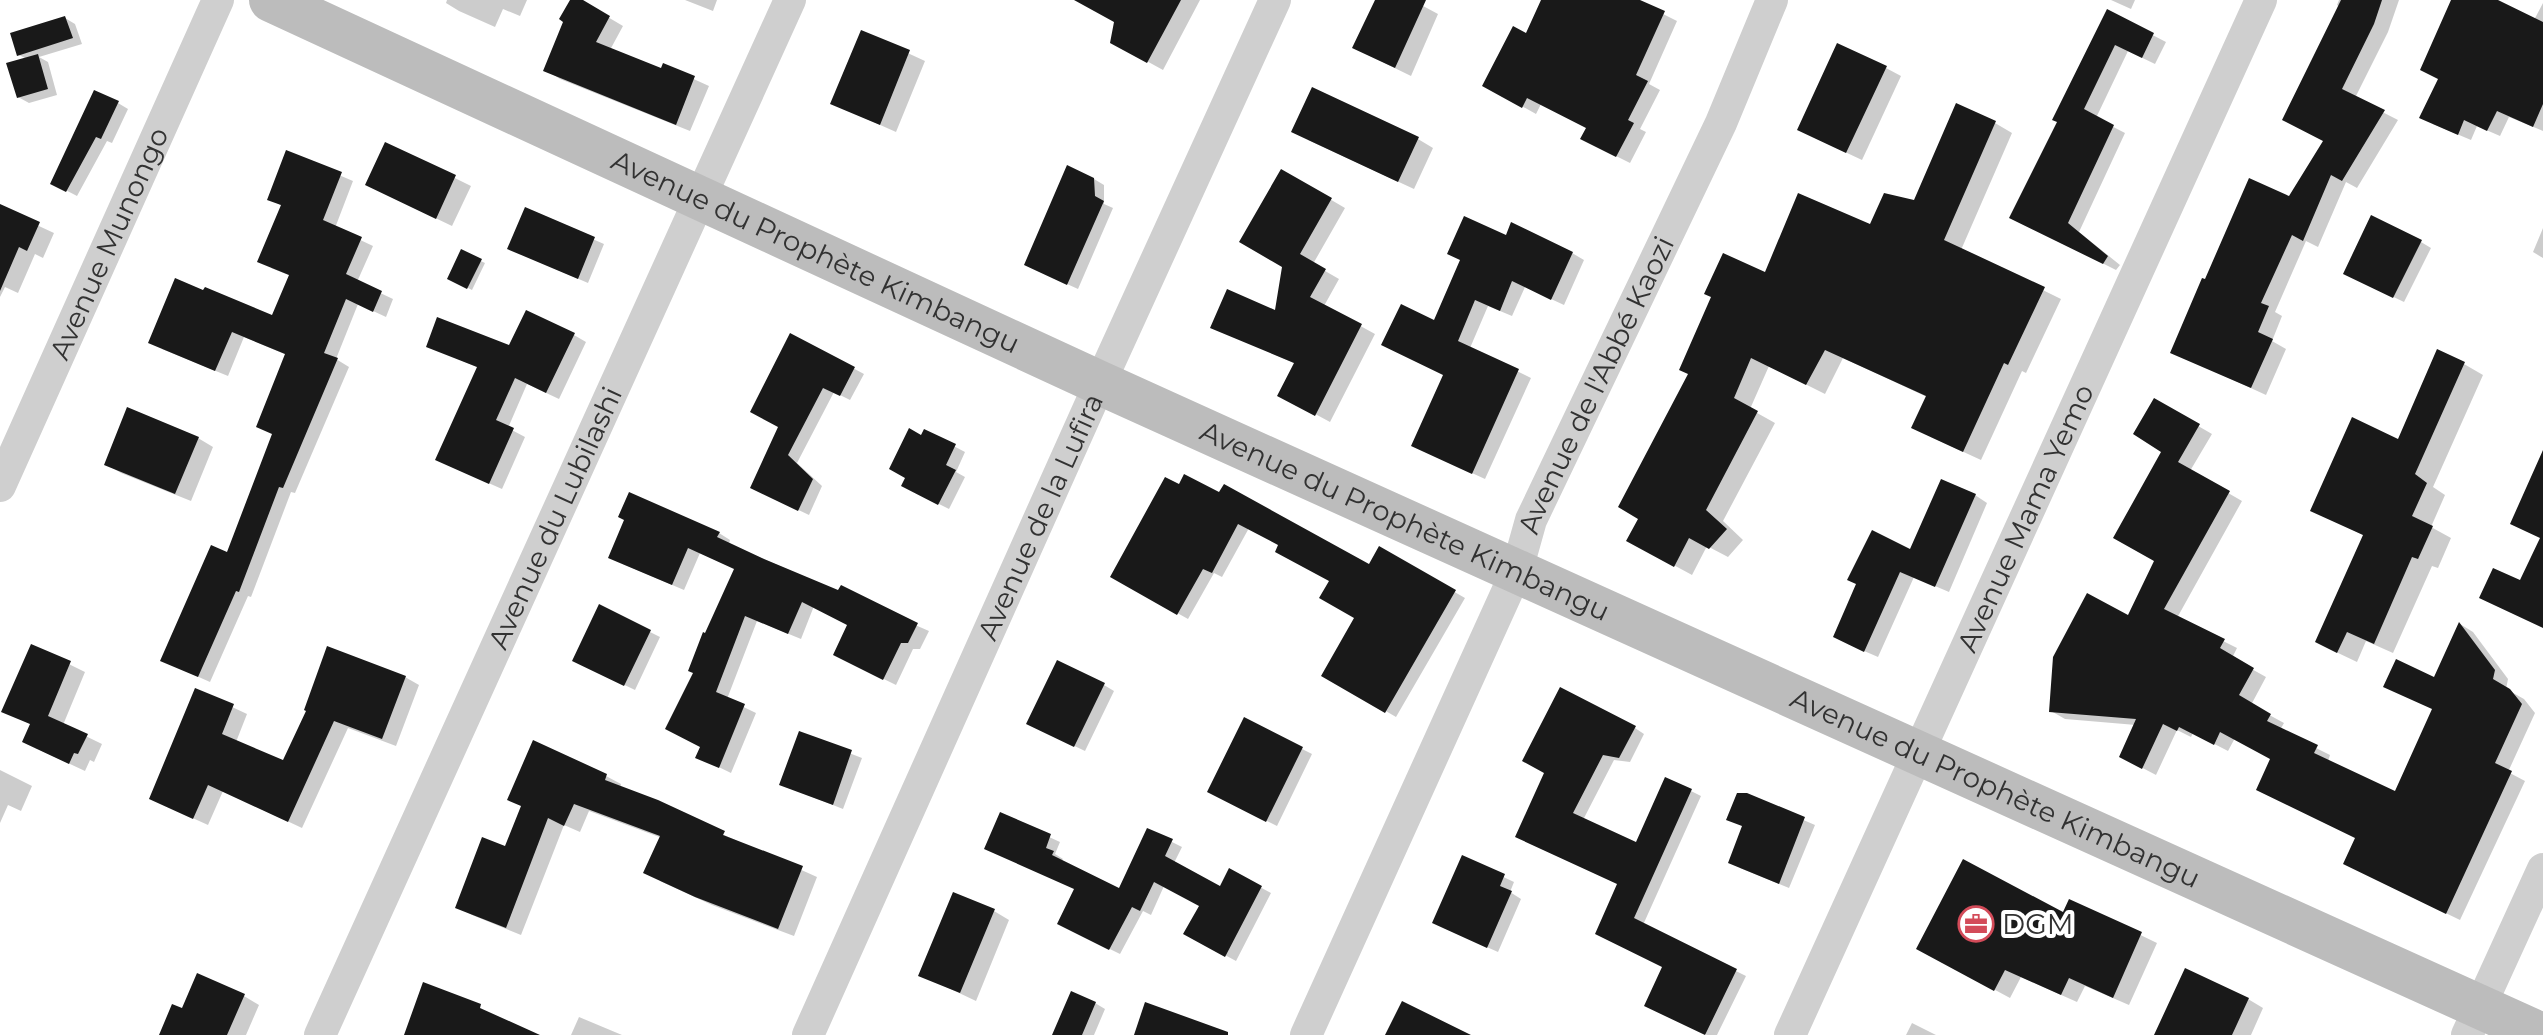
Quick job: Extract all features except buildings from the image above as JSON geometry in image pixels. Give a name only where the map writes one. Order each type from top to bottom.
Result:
[{"type":"street","name":"Avenue Munongo","points":[[0,486],[218,0]]},
{"type":"street","name":"Avenue du Prophète Kimbangu","points":[[271,0],[1100,383],[1918,753],[2473,1021],[2542,1035]]},
{"type":"street","name":"Avenue du Lubilashi","points":[[320,1035],[790,0]]},
{"type":"street","name":"Avenue de la Lufira","points":[[808,1035],[1275,0]]},
{"type":"street","name":"Avenue de l'Abbé Kaozi","points":[[1306,1035],[1517,570],[1531,520],[1721,123],[1772,0]]},
{"type":"street","name":"Avenue Mama Yemo","points":[[1790,1035],[2261,0]]},
{"type":"street","points":[[2473,1021],[2543,869]]},
{"type":"place","name":"DGM","points":[[1976,924]]}]
